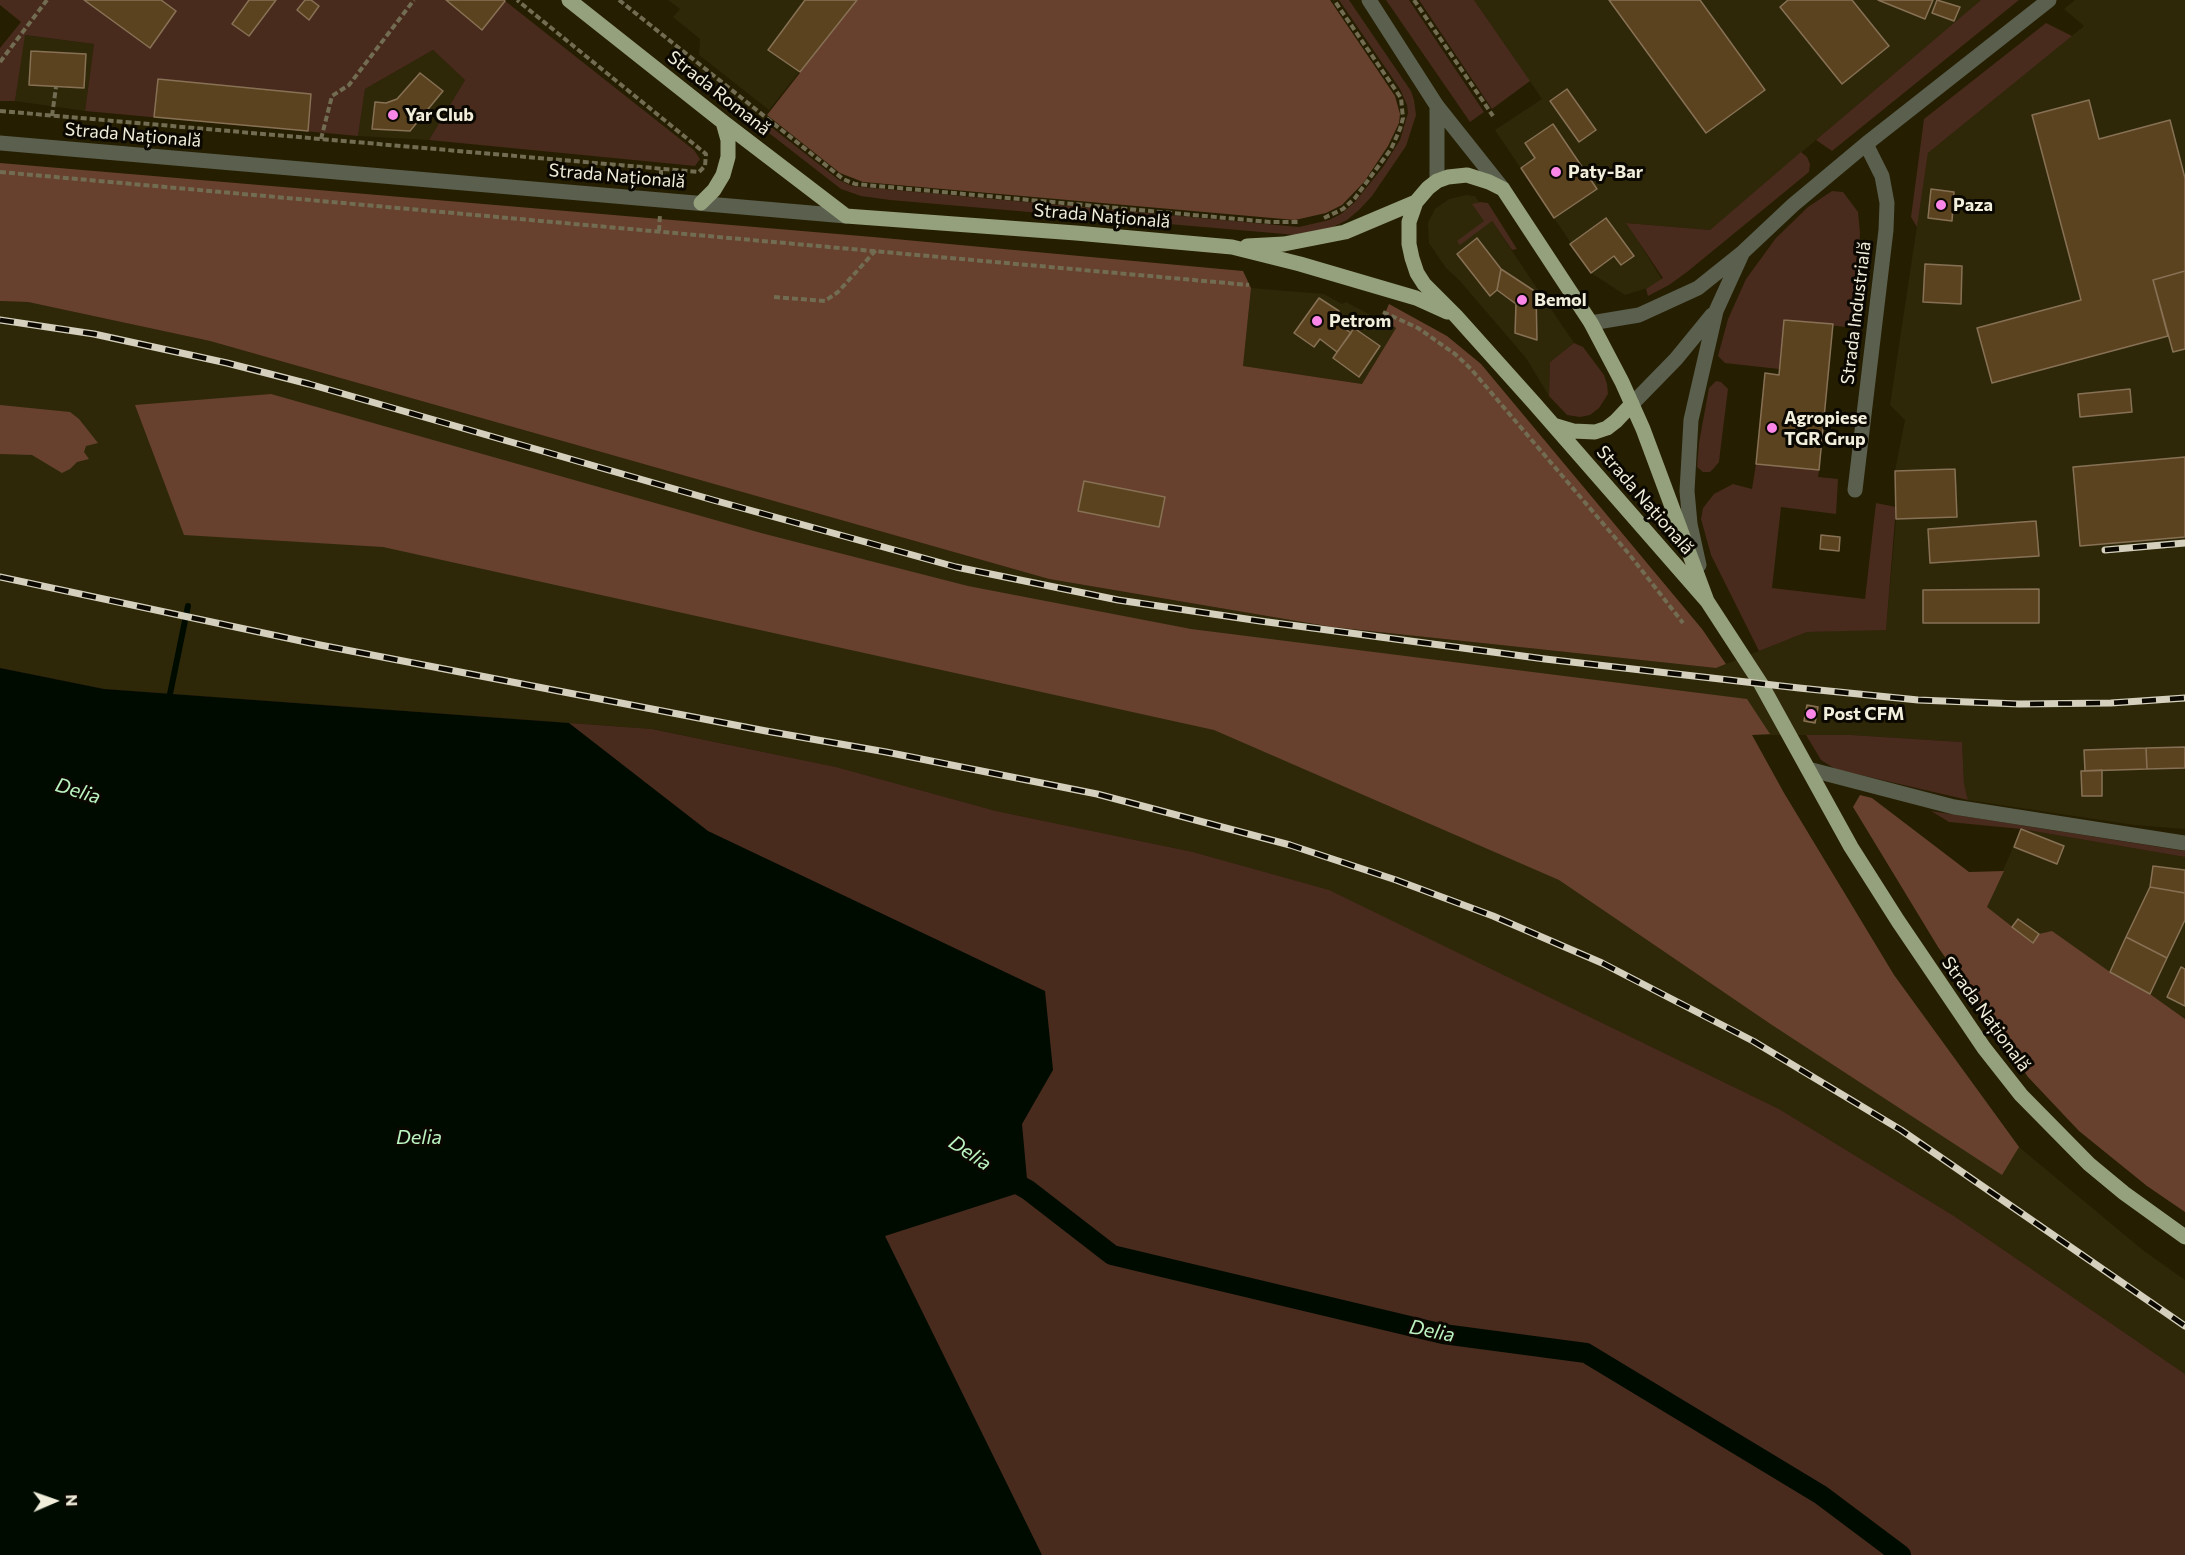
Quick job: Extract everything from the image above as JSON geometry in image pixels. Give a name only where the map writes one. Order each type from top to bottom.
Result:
[{"type":"main road","name":"Strada Romană","points":[[569,0],[846,216]]},
{"type":"main road","points":[[701,203],[714,190],[723,175],[728,157],[728,140],[723,122]]},
{"type":"main road","points":[[1437,181],[1467,175],[1503,189]]},
{"type":"main road","name":"Strada Națională","points":[[1437,181],[1416,202],[1409,222],[1409,244],[1417,273],[1424,284],[1456,316],[1707,601],[1761,684],[1851,847],[1898,921],[1984,1048],[2021,1095],[2089,1164],[2124,1193],[2185,1237]]},
{"type":"main road","name":"Strada Națională","points":[[1503,189],[1591,323],[1622,382],[1643,429],[1707,601]]},
{"type":"main road","name":"Strada Națională","points":[[846,216],[1232,247],[1284,244],[1345,232],[1416,202]]},
{"type":"main road","name":"Strada Națională","points":[[1232,247],[1416,298],[1456,316]]},
{"type":"main road","name":"Strada Națională","points":[[1553,425],[1573,431],[1595,432],[1607,428],[1632,404]]},
{"type":"street","points":[[1369,0],[1437,106],[1503,189]]},
{"type":"street","points":[[1591,323],[1639,315],[1698,288],[1743,252],[1793,205],[1866,144],[2049,0]]},
{"type":"street","points":[[1437,106],[1437,181]]},
{"type":"street","name":"Strada Națională","points":[[0,143],[846,216]]},
{"type":"street","name":"Strada Industrială","points":[[1854,490],[1886,230],[1887,203],[1882,176],[1866,144]]},
{"type":"street","points":[[1707,601],[1690,524],[1687,491],[1691,420],[1716,311],[1743,252]]},
{"type":"street","points":[[1632,404],[1676,359],[1716,311]]},
{"type":"street","points":[[1808,769],[1954,807],[2185,843]]},
{"type":"path","points":[[0,62],[47,0]]},
{"type":"path","points":[[321,139],[332,96],[349,85],[414,0]]},
{"type":"path","points":[[0,111],[699,172],[705,166],[706,154],[517,0]]},
{"type":"path","points":[[619,0],[843,179],[855,184],[1270,222],[1304,222]]},
{"type":"path","points":[[1315,220],[1343,208],[1355,198],[1391,149],[1403,118],[1401,98],[1334,0]]},
{"type":"path","points":[[1414,0],[1492,116]]},
{"type":"path","points":[[52,116],[56,87]]},
{"type":"path","points":[[0,172],[1249,285]]},
{"type":"path","points":[[774,297],[825,301],[838,292],[876,250]]},
{"type":"path","points":[[1383,312],[1418,328],[1455,354],[1471,369],[1629,554],[1683,622]]},
{"type":"shaded area","points":[[0,0],[504,0],[694,150],[700,159],[695,166],[429,140],[465,80],[433,50],[365,89],[358,136],[85,111],[94,44],[25,35],[15,101],[0,101],[0,48],[21,22],[0,5]]},
{"type":"shaded area","points":[[668,0],[857,0],[769,110],[699,55],[700,39],[673,17],[680,9]]},
{"type":"shaded area","points":[[857,0],[1330,0],[1395,96],[1400,114],[1399,123],[1388,146],[1364,182],[1342,205],[1326,213],[1295,220],[863,182],[840,173],[767,115]]},
{"type":"shaded area","points":[[1339,0],[1349,0],[1411,91],[1416,115],[1406,146],[1372,196],[1359,210],[1347,220],[1331,228],[1296,235],[861,196],[841,189],[729,102],[727,98],[729,94],[839,180],[852,186],[1299,227],[1329,220],[1354,203],[1383,167],[1400,140],[1408,113],[1400,89]]},
{"type":"shaded area","points":[[1386,0],[1409,0],[1484,112],[1470,122]]},
{"type":"shaded area","points":[[1419,0],[1474,0],[1530,81],[1492,109]]},
{"type":"shaded area","points":[[1474,0],[1981,0],[1710,230],[1627,223],[1664,283],[1625,295],[1591,273],[1495,130],[1542,99]]},
{"type":"shaded area","points":[[1981,0],[2019,0],[1832,151],[1816,140]]},
{"type":"shaded area","points":[[2075,0],[2185,0],[2185,829],[2134,825],[1968,800],[1964,784],[1962,742],[1851,735],[1752,735],[1784,793],[1894,975],[2019,1147],[2144,1251],[2185,1280],[2185,1374],[1954,1216],[1779,1109],[1328,890],[1193,852],[996,811],[836,767],[653,729],[104,689],[0,668],[0,301],[28,302],[210,341],[1049,579],[1332,627],[1716,668],[1807,632],[1886,629],[1896,519],[1895,471],[1905,420],[1890,405],[1928,153],[2084,26],[2064,9]]},
{"type":"shaded area","points":[[2046,23],[2072,36],[1928,153],[1917,227],[1911,217],[1924,119]]},
{"type":"shaded area","points":[[24,35],[94,44],[85,111],[15,101]]},
{"type":"shaded area","points":[[433,50],[465,80],[429,140],[358,136],[365,89]]},
{"type":"shaded area","points":[[1801,152],[1810,164],[1809,172],[1687,272],[1648,296],[1646,289],[1663,278],[1626,223],[1710,230]]},
{"type":"shaded area","points":[[0,163],[873,237],[1243,271],[1251,288],[1243,366],[1362,384],[1396,328],[1382,320],[1389,304],[1447,336],[1481,364],[1702,629],[1726,664],[1716,668],[1332,627],[1049,579],[210,341],[28,302],[0,301]]},
{"type":"shaded area","points":[[1832,191],[1843,192],[1858,212],[1860,233],[1854,328],[1784,320],[1779,369],[1725,363],[1718,356],[1728,319],[1746,279],[1776,238],[1808,207]]},
{"type":"shaded area","points":[[1466,195],[1475,196],[1574,343],[1550,362],[1549,396],[1526,358],[1460,281],[1446,268],[1429,243],[1428,223],[1435,209],[1449,199]]},
{"type":"shaded area","points":[[1488,203],[1517,249],[1512,250],[1492,221],[1460,245],[1457,241],[1484,221],[1472,204]]},
{"type":"shaded area","points":[[1251,288],[1324,294],[1342,304],[1346,302],[1396,328],[1362,384],[1243,366]]},
{"type":"shaded area","points":[[1574,343],[1583,347],[1604,375],[1608,394],[1599,408],[1590,415],[1580,417],[1567,415],[1549,396],[1550,362]]},
{"type":"shaded area","points":[[1716,381],[1721,382],[1728,389],[1719,462],[1710,472],[1703,472],[1697,467],[1699,443],[1709,388]]},
{"type":"shaded area","points":[[271,394],[761,533],[968,586],[1191,629],[1747,699],[1770,734],[1752,735],[1784,793],[1894,975],[2019,1147],[2002,1175],[1772,1025],[1559,880],[1214,730],[383,547],[184,535],[135,405]]},
{"type":"shaded area","points":[[0,405],[70,412],[79,419],[98,443],[86,446],[84,452],[89,459],[77,462],[62,473],[32,455],[0,454]]},
{"type":"shaded area","points":[[1756,464],[1819,470],[1818,477],[1838,479],[1836,514],[1781,507],[1772,588],[1865,599],[1876,503],[1896,507],[1886,630],[1807,632],[1759,651],[1711,555],[1701,519],[1703,508],[1714,494],[1733,484],[1752,489]]},
{"type":"shaded area","points":[[0,668],[104,689],[652,729],[836,767],[996,811],[1193,852],[1329,890],[1779,1109],[1954,1216],[2185,1374],[2185,1555],[0,1555]]},
{"type":"shaded area","points":[[1806,735],[1851,735],[1962,742],[1964,784],[1968,800],[1835,769],[1821,760]]},
{"type":"shaded area","points":[[1860,795],[1872,798],[1969,872],[2004,871],[1987,907],[2033,943],[2039,934],[2052,931],[2110,972],[2150,994],[2185,1019],[2185,1212],[2147,1186],[2079,1131],[2028,1077],[1938,947],[1853,807]]},
{"type":"shaded area","points":[[1931,811],[2185,851],[2185,857],[2021,829],[1949,822]]},
{"type":"shaded area","points":[[2021,829],[2185,857],[2185,1019],[2150,994],[2110,972],[2033,943],[1987,907]]},
{"type":"water","name":"Delia","points":[[0,668],[104,689],[569,723],[708,831],[1045,991],[1053,1070],[1022,1124],[1028,1190],[885,1236],[1042,1555],[0,1555]]},
{"type":"building","points":[[84,0],[161,0],[176,11],[150,48]]},
{"type":"building","points":[[249,0],[276,0],[249,36],[232,24]]},
{"type":"building","points":[[305,0],[311,0],[319,6],[309,20],[297,10]]},
{"type":"building","points":[[446,0],[504,0],[505,1],[482,30]]},
{"type":"building","points":[[805,0],[857,0],[800,72],[768,50]]},
{"type":"building","points":[[1609,0],[1700,0],[1765,90],[1706,133]]},
{"type":"building","points":[[1788,0],[1852,0],[1889,46],[1842,84],[1780,7]]},
{"type":"building","points":[[1878,0],[1933,0],[1925,19]]},
{"type":"building","points":[[1937,0],[1960,7],[1954,21],[1932,13]]},
{"type":"building","points":[[31,51],[86,54],[84,88],[29,85]]},
{"type":"building","points":[[420,73],[443,91],[410,131],[372,129],[375,102],[386,103],[397,99]]},
{"type":"building","points":[[158,79],[311,94],[308,131],[154,117]]},
{"type":"building","points":[[1567,89],[1596,130],[1579,142],[1550,101]]},
{"type":"building","points":[[2089,100],[2099,139],[2170,120],[2185,178],[2185,271],[2153,280],[2168,336],[1992,383],[1977,328],[2081,300],[2032,115]]},
{"type":"building","points":[[1553,124],[1597,189],[1554,218],[1521,168],[1535,158],[1525,143]]},
{"type":"building","name":"Paza","points":[[1931,189],[1954,192],[1952,221],[1928,218]]},
{"type":"building","points":[[1606,218],[1634,256],[1621,265],[1614,256],[1591,273],[1570,244]]},
{"type":"building","points":[[1477,238],[1501,269],[1497,290],[1490,296],[1457,254]]},
{"type":"building","points":[[1925,264],[1962,266],[1961,304],[1923,302]]},
{"type":"building","points":[[1501,269],[1536,292],[1537,340],[1515,333],[1516,304],[1497,290]]},
{"type":"building","points":[[2185,271],[2185,349],[2173,352],[2153,280]]},
{"type":"building","points":[[1319,298],[1339,311],[1333,320],[1351,333],[1337,352],[1320,339],[1314,347],[1294,333]]},
{"type":"building","points":[[1784,320],[1833,324],[1819,470],[1756,464],[1765,373],[1779,375]]},
{"type":"building","points":[[1354,328],[1380,346],[1359,377],[1333,358]]},
{"type":"building","points":[[2130,389],[2132,412],[2080,417],[2078,394]]},
{"type":"building","points":[[2185,457],[2185,537],[2080,546],[2073,467]]},
{"type":"building","points":[[1955,469],[1957,517],[1896,519],[1895,471]]},
{"type":"building","points":[[1084,481],[1165,497],[1159,527],[1078,511]]},
{"type":"building","points":[[2036,521],[2039,556],[1930,563],[1928,529]]},
{"type":"building","points":[[1821,535],[1840,537],[1839,551],[1820,549]]},
{"type":"building","points":[[2039,589],[2039,623],[1923,623],[1923,590]]},
{"type":"building","name":"Post CFM","points":[[1807,705],[1818,707],[1815,723],[1804,721]]},
{"type":"building","points":[[2185,747],[2185,768],[2147,769],[2146,748]]},
{"type":"building","points":[[2146,748],[2147,769],[2085,771],[2084,750]]},
{"type":"building","points":[[2102,770],[2102,796],[2082,796],[2081,771]]},
{"type":"building","points":[[2021,829],[2064,846],[2057,864],[2014,847]]},
{"type":"building","points":[[2153,866],[2185,870],[2185,893],[2150,887]]},
{"type":"building","points":[[2150,887],[2185,893],[2185,920],[2167,958],[2126,937]]},
{"type":"building","points":[[2018,919],[2039,934],[2033,943],[2012,927]]},
{"type":"building","points":[[2126,937],[2167,958],[2150,994],[2110,972]]},
{"type":"building","points":[[2181,967],[2185,969],[2185,1006],[2167,997]]},
{"type":"waterway","points":[[170,694],[188,606]]},
{"type":"waterway","name":"Delia","points":[[1007,1178],[1028,1190],[1112,1255],[1443,1334],[1586,1353],[1821,1495],[1901,1555]]},
{"type":"railway","points":[[0,320],[94,334],[227,363],[309,384],[956,567],[1118,600],[1545,659],[1918,700],[2019,704],[2111,703],[2185,698]]},
{"type":"railway","points":[[2105,550],[2185,543]]},
{"type":"railway","points":[[0,577],[320,645],[1097,794],[1290,845],[1396,880],[1493,916],[1602,963],[1753,1041],[1901,1130],[2185,1326]]},
{"type":"place","name":"Yar Club","points":[[393,115]]},
{"type":"place","name":"Paty-Bar","points":[[1556,172]]},
{"type":"place","name":"Paza","points":[[1941,205]]},
{"type":"place","name":"Bemol","points":[[1522,300]]},
{"type":"place","name":"Petrom","points":[[1317,321]]},
{"type":"place","name":"Agropiese TGR Grup","points":[[1772,428]]},
{"type":"place","name":"Post CFM","points":[[1811,714]]}]
